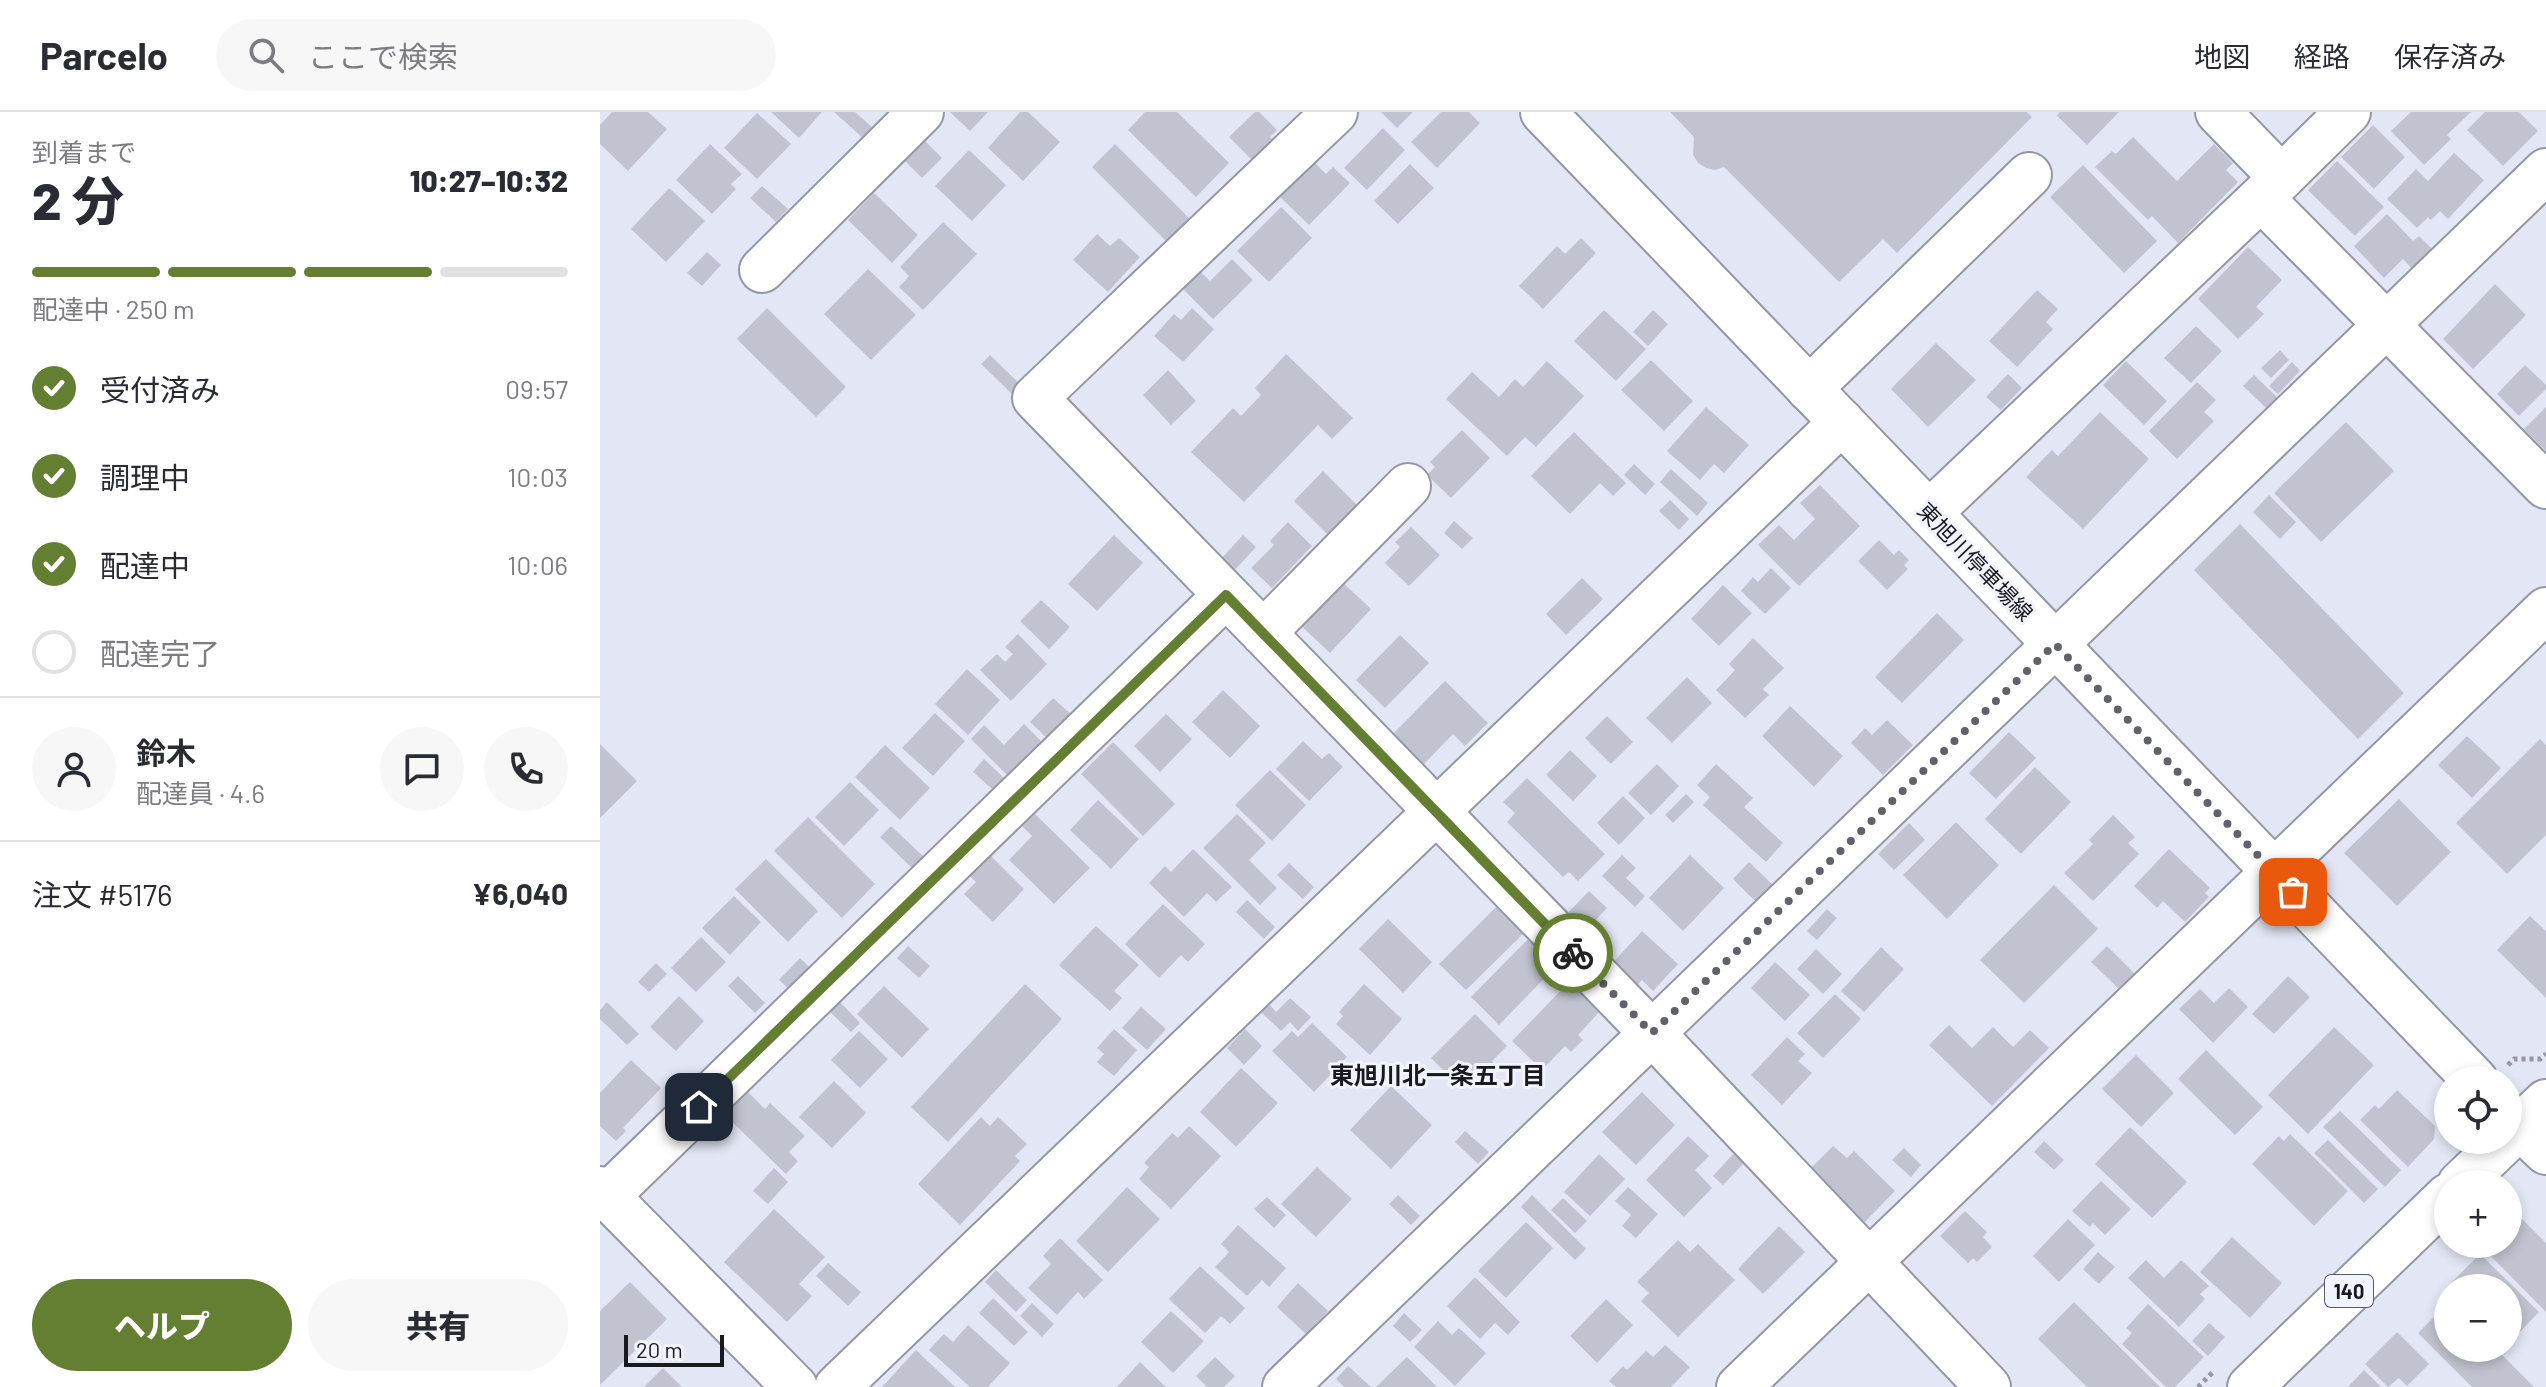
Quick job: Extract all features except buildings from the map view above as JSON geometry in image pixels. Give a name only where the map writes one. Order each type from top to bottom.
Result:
[{"type":"street","points":[[762,270],[921,112]]},
{"type":"street","points":[[1335,112],[1035,398],[1652,1033],[1988,1387]]},
{"type":"street","name":"東旭川停車場線","points":[[1543,112],[2273,871],[2479,1066]]},
{"type":"street","points":[[2218,112],[2271,188],[2386,324],[2546,486]]},
{"type":"street","points":[[1929,513],[2348,112]]},
{"type":"street","points":[[1285,1387],[2546,171]]},
{"type":"street","points":[[1809,389],[2029,175]]},
{"type":"street","points":[[837,1387],[1842,422]]},
{"type":"street","points":[[1263,633],[1408,486]]},
{"type":"street","points":[[795,1387],[603,1192],[1226,595]]},
{"type":"street","points":[[1739,1387],[2546,610]]},
{"type":"street","points":[[2476,1170],[2494,1154]]},
{"type":"street","name":"140","points":[[2250,1387],[2434,1210]]},
{"type":"path","points":[[2503,1066],[2514,1059],[2540,1059],[2546,1054]]},
{"type":"way so far","points":[[1573,953],[1652,1033],[2055,644],[2293,892]]},
{"type":"district","name":"東旭川北一条五丁目","points":[[1438,1074]]},
{"type":"route","points":[[699,1107],[1226,595],[1573,953]]}]
